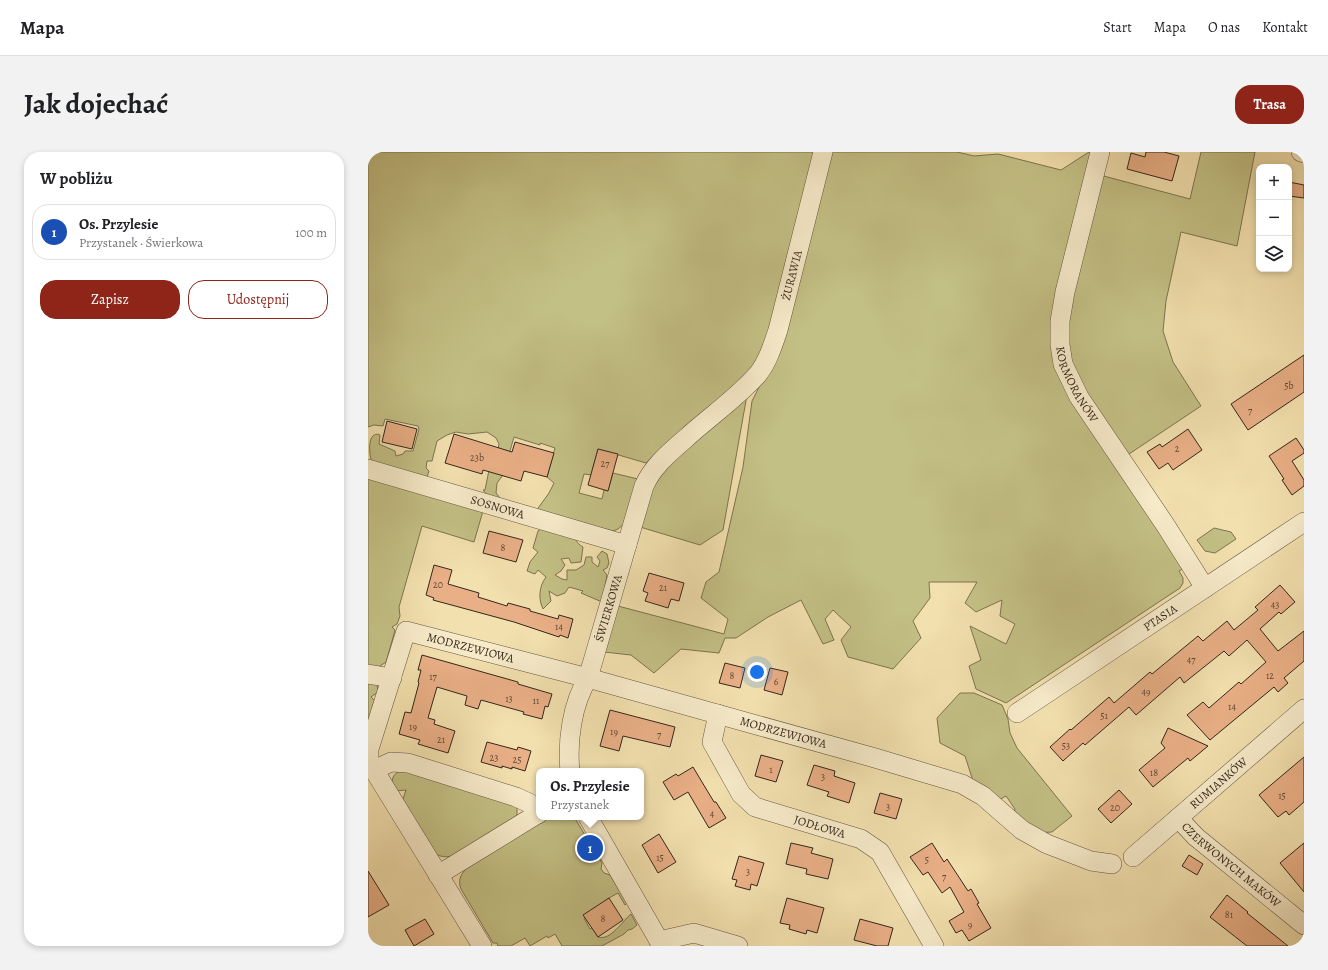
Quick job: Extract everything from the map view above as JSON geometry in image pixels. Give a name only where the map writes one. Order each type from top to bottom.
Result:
[{"type":"street","name":"ŻURAWIA","points":[[668,453],[741,390],[758,373],[769,356],[778,330],[823,152]]},
{"type":"street","name":"KORMORANÓW","points":[[1100,152],[1065,292],[1061,314],[1060,345],[1063,364],[1079,397],[1166,526],[1205,588]]},
{"type":"street","name":"ŚWIERKOWA","points":[[570,768],[568,755],[572,727],[580,692],[588,678],[644,486],[654,467],[668,453]]},
{"type":"street","name":"SOSNOWA","points":[[368,469],[627,545]]},
{"type":"street","name":"PTASIA","points":[[1016,713],[1304,522]]},
{"type":"street","name":"MODRZEWIOWA","points":[[482,946],[369,760],[369,749],[406,631],[588,678],[962,784],[983,796],[1022,830],[1047,844],[1091,861],[1112,864]]},
{"type":"street","points":[[368,674],[392,678]]},
{"type":"street","name":"RUMIANKÓW","points":[[1133,857],[1304,710]]},
{"type":"street","name":"JODŁOWA","points":[[718,714],[712,742],[741,794],[755,807],[861,839],[880,852],[934,946]]},
{"type":"street","points":[[374,770],[386,763],[395,761],[403,762],[516,797],[529,803],[536,811]]},
{"type":"street","points":[[438,875],[536,814]]},
{"type":"street","name":"CZERWONYCH MAKÓW","points":[[1178,818],[1196,837],[1304,925]]},
{"type":"street","points":[[590,820],[661,944],[694,933],[738,946]]},
{"type":"shaded area","points":[[368,152],[815,152],[767,344],[747,374],[646,463],[598,449],[591,475],[584,474],[579,493],[602,499],[604,490],[608,490],[613,473],[638,479],[624,524],[618,529],[613,531],[536,511],[549,493],[554,483],[547,477],[555,448],[540,443],[540,445],[514,437],[503,475],[497,483],[496,493],[500,498],[497,500],[488,496],[483,490],[485,490],[489,470],[496,462],[499,444],[496,438],[487,432],[468,434],[456,432],[437,441],[432,461],[427,461],[426,468],[429,471],[426,480],[372,462],[370,443],[373,436],[376,434],[380,435],[379,444],[395,451],[396,456],[403,454],[405,451],[413,451],[419,429],[418,426],[385,419],[383,426],[374,425],[368,427]]},
{"type":"shaded area","points":[[829,152],[957,152],[974,156],[998,154],[1061,170],[1089,152],[1093,152],[1051,332],[1184,568],[1179,571],[1183,578],[1183,583],[1180,588],[1006,703],[976,689],[969,666],[981,660],[970,626],[1006,644],[1015,624],[1000,616],[1002,600],[976,612],[965,603],[977,582],[929,582],[930,598],[913,621],[921,638],[893,669],[848,657],[841,640],[851,627],[833,610],[825,619],[834,640],[823,644],[801,600],[768,617],[736,638],[725,638],[719,653],[681,649],[654,673],[631,655],[604,652],[618,606],[724,634],[728,619],[701,598],[706,582],[719,572],[743,467],[752,401],[784,338]]},
{"type":"shaded area","points":[[1201,152],[1255,152],[1237,246],[1181,232],[1166,301],[1163,331],[1173,362],[1201,406],[1126,456],[1073,372],[1065,340],[1068,304],[1100,175],[1190,199]]},
{"type":"shaded area","points":[[747,395],[723,530],[700,545],[640,527],[646,499],[668,463]]},
{"type":"shaded area","points":[[368,473],[483,511],[474,542],[422,526],[399,607],[400,616],[397,624],[392,627],[395,630],[386,662],[377,668],[368,669]]},
{"type":"shaded area","points":[[542,528],[571,531],[577,542],[583,547],[581,562],[571,563],[569,558],[561,559],[565,565],[561,571],[555,575],[562,579],[567,580],[567,570],[576,570],[584,565],[586,557],[592,557],[592,562],[598,567],[600,561],[597,557],[602,551],[607,554],[609,563],[607,568],[603,570],[607,575],[602,602],[581,593],[583,591],[569,587],[565,593],[557,596],[549,591],[551,601],[543,609],[540,601],[540,593],[542,584],[546,577],[538,570],[535,574],[527,571],[530,562],[538,552],[533,548],[538,531]]},
{"type":"shaded area","points":[[1214,528],[1231,532],[1236,539],[1215,553],[1205,551],[1197,540]]},
{"type":"shaded area","points":[[368,679],[377,684],[378,692],[371,697],[375,701],[368,726]]},
{"type":"shaded area","points":[[960,693],[974,693],[1002,705],[1008,719],[1010,733],[1017,748],[1072,816],[1052,832],[1034,833],[1012,819],[1015,809],[1006,796],[997,801],[974,784],[965,756],[940,743],[937,718]]},
{"type":"shaded area","points":[[405,770],[517,805],[517,816],[456,855],[446,857],[436,854],[402,802],[406,790],[395,791],[392,783],[397,772]]},
{"type":"shaded area","points":[[545,820],[576,820],[602,863],[601,869],[604,873],[610,875],[627,903],[625,905],[618,893],[609,898],[584,918],[590,929],[592,928],[598,937],[607,936],[616,930],[631,914],[637,925],[602,946],[562,946],[555,934],[548,938],[547,936],[530,946],[525,938],[511,946],[498,946],[497,943],[493,943],[461,889],[461,876],[466,869]]},
{"type":"building","points":[[1146,152],[1164,152],[1179,156],[1172,181],[1127,169],[1131,153],[1145,157]]},
{"type":"building","points":[[1292,183],[1304,185],[1304,198],[1292,196]]},
{"type":"building","points":[[1304,355],[1304,392],[1248,430],[1231,404]]},
{"type":"building","points":[[387,421],[417,429],[412,449],[382,442]]},
{"type":"building","points":[[1188,429],[1202,450],[1173,470],[1168,463],[1159,469],[1147,452],[1160,444],[1162,447]]},
{"type":"building","points":[[454,434],[512,452],[515,442],[554,453],[547,477],[524,471],[521,481],[483,470],[482,474],[445,463]]},
{"type":"building","points":[[1296,438],[1304,450],[1304,453],[1292,461],[1304,480],[1304,486],[1292,495],[1282,480],[1284,479],[1269,456]]},
{"type":"building","points":[[598,449],[618,454],[608,491],[588,485]]},
{"type":"building","points":[[489,531],[523,540],[516,562],[483,553]]},
{"type":"building","points":[[434,565],[452,570],[448,584],[479,593],[478,597],[507,606],[508,603],[530,609],[530,611],[558,619],[559,615],[573,619],[568,638],[560,635],[559,637],[514,622],[433,600],[434,598],[426,595]]},
{"type":"building","points":[[649,573],[684,583],[679,601],[671,599],[668,608],[645,601],[648,593],[643,591]]},
{"type":"building","points":[[1280,585],[1295,602],[1281,614],[1279,612],[1260,629],[1278,651],[1304,631],[1304,661],[1284,678],[1288,683],[1278,692],[1274,687],[1210,740],[1187,715],[1203,702],[1209,708],[1239,682],[1241,684],[1266,662],[1247,640],[1229,656],[1224,651],[1184,683],[1180,677],[1136,715],[1129,707],[1085,745],[1083,743],[1063,761],[1050,747],[1109,697],[1114,703],[1150,672],[1152,674],[1198,636],[1203,641],[1227,621],[1234,630],[1258,610],[1255,607]]},
{"type":"building","points":[[422,655],[518,682],[518,684],[552,694],[548,707],[545,706],[542,719],[523,714],[524,712],[481,700],[478,709],[465,705],[467,696],[437,687],[428,718],[435,720],[434,724],[455,731],[448,753],[418,744],[420,740],[399,734],[405,712],[411,713],[419,683],[421,670],[418,670]]},
{"type":"building","points":[[725,663],[745,668],[740,688],[719,683]]},
{"type":"building","points":[[770,668],[788,672],[782,695],[764,690]]},
{"type":"building","points":[[610,710],[675,727],[670,747],[623,736],[619,751],[600,746]]},
{"type":"building","points":[[1168,728],[1208,746],[1190,761],[1188,758],[1153,787],[1139,770],[1165,748],[1161,743]]},
{"type":"building","points":[[487,742],[517,750],[518,747],[531,751],[525,771],[512,767],[512,769],[502,766],[502,768],[481,762]]},
{"type":"building","points":[[761,755],[783,761],[776,782],[755,776]]},
{"type":"building","points":[[1304,757],[1304,802],[1289,815],[1286,811],[1278,817],[1259,795]]},
{"type":"building","points":[[814,765],[835,771],[834,776],[855,783],[849,803],[827,796],[829,792],[807,785]]},
{"type":"building","points":[[693,767],[714,802],[716,802],[726,818],[709,828],[688,792],[674,800],[663,782],[676,774],[678,776]]},
{"type":"building","points":[[1119,790],[1132,804],[1111,823],[1098,809]]},
{"type":"building","points":[[880,793],[902,799],[896,819],[874,813]]},
{"type":"building","points":[[659,834],[676,862],[658,873],[642,845]]},
{"type":"building","points":[[791,843],[813,848],[811,853],[833,859],[828,879],[806,874],[807,869],[786,864]]},
{"type":"building","points":[[932,843],[944,862],[947,859],[968,891],[971,889],[979,903],[977,904],[991,928],[969,941],[962,930],[956,933],[949,921],[964,912],[950,887],[942,893],[928,872],[923,875],[910,857]]},
{"type":"building","points":[[1304,843],[1304,892],[1280,863]]},
{"type":"building","points":[[1189,855],[1203,864],[1197,875],[1182,866]]},
{"type":"building","points":[[739,856],[764,863],[757,886],[751,884],[750,890],[735,886],[737,880],[732,879]]},
{"type":"building","points":[[368,871],[389,905],[368,917]]},
{"type":"building","points":[[1227,895],[1288,946],[1247,946],[1210,917]]},
{"type":"building","points":[[609,898],[623,920],[598,937],[583,915]]},
{"type":"building","points":[[787,898],[824,908],[817,933],[807,930],[806,934],[789,929],[790,925],[780,923]]},
{"type":"building","points":[[425,919],[434,934],[414,946],[405,930]]},
{"type":"building","points":[[860,919],[893,928],[888,946],[877,946],[854,940]]},
{"type":"place","name":"Os. Przylesie","points":[[590,848]]}]
